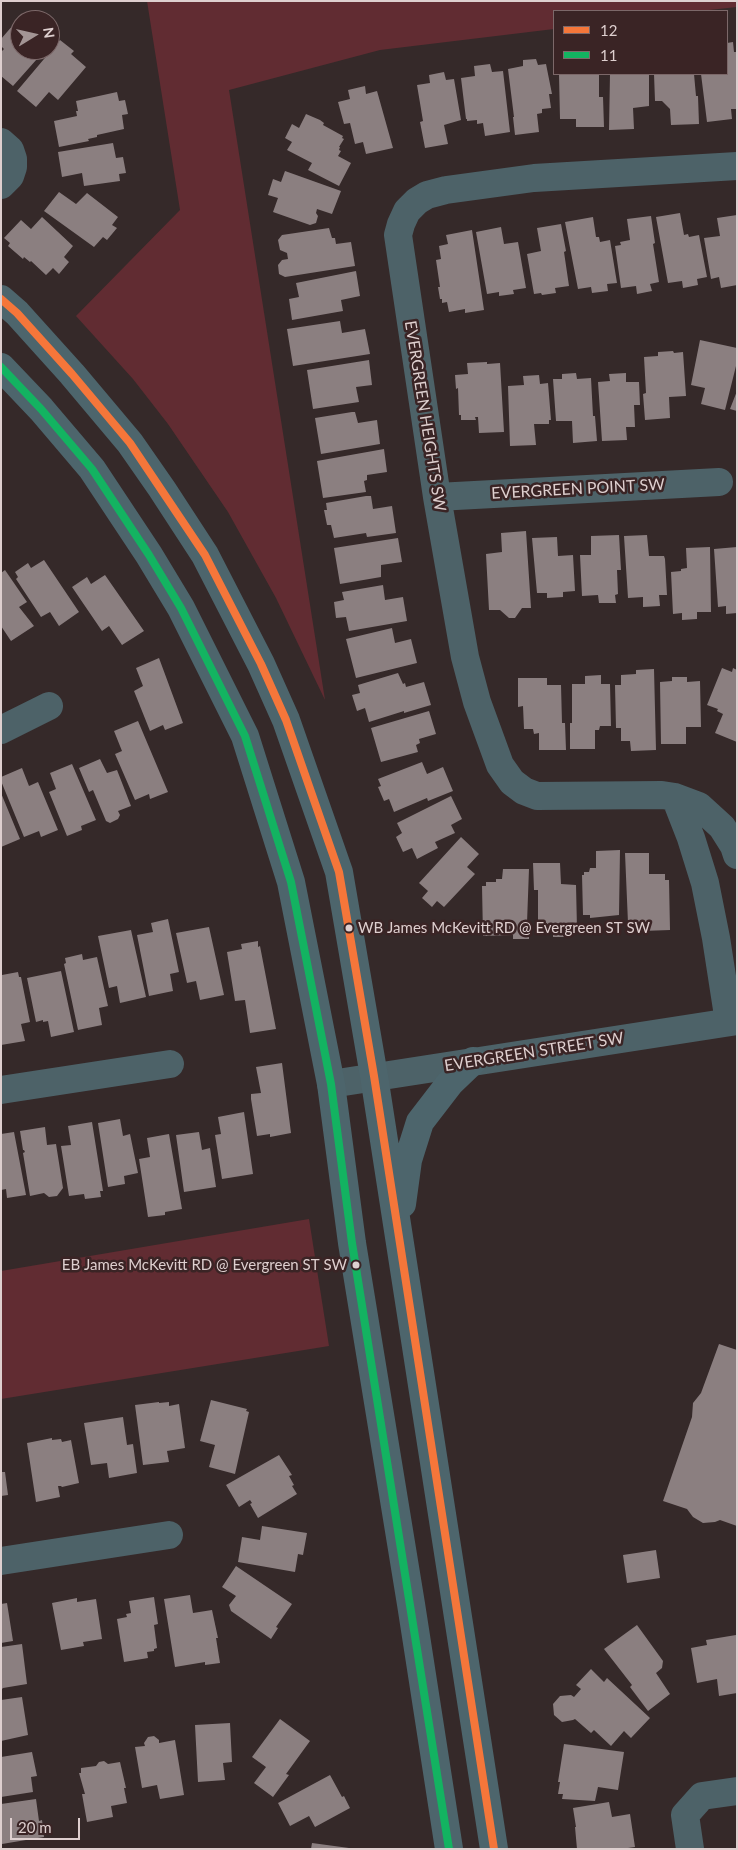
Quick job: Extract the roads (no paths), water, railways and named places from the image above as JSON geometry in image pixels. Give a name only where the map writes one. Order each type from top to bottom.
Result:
[{"type":"main road","points":[[1,299],[17,313],[72,374],[130,443],[205,555],[261,664],[286,720],[339,872],[374,1076],[494,1849]]},
{"type":"main road","points":[[1,367],[41,408],[92,469],[149,554],[181,608],[245,736],[291,882],[331,1084],[352,1243],[449,1849]]},
{"type":"main road","points":[[398,1232],[408,1160],[420,1122],[450,1083],[473,1061]]},
{"type":"street","points":[[1,142],[10,150],[13,167],[10,176],[1,185]]},
{"type":"street","name":"EVERGREEN HEIGHTS SW","points":[[737,166],[557,176],[489,183],[427,195],[407,211],[399,230],[399,246],[437,497],[465,657],[477,702],[500,765],[512,782],[524,791],[537,796],[662,795],[675,797],[700,806],[711,815],[727,834],[737,855]]},
{"type":"street","name":"EVERGREEN POINT SW","points":[[437,497],[719,482]]},
{"type":"street","points":[[1,730],[49,706]]},
{"type":"street","points":[[675,797],[691,838],[705,883],[733,1022]]},
{"type":"street","name":"EVERGREEN STREET SW","points":[[331,1084],[733,1022]]},
{"type":"street","points":[[1,1090],[170,1064]]},
{"type":"street","points":[[1,1561],[169,1535]]},
{"type":"street","points":[[690,1849],[685,1815],[702,1796],[737,1791]]},
{"type":"place","name":"WB James McKevitt RD @ Evergreen ST SW","points":[[349,928]]},
{"type":"place","name":"EB James McKevitt RD @ Evergreen ST SW","points":[[356,1265]]}]
